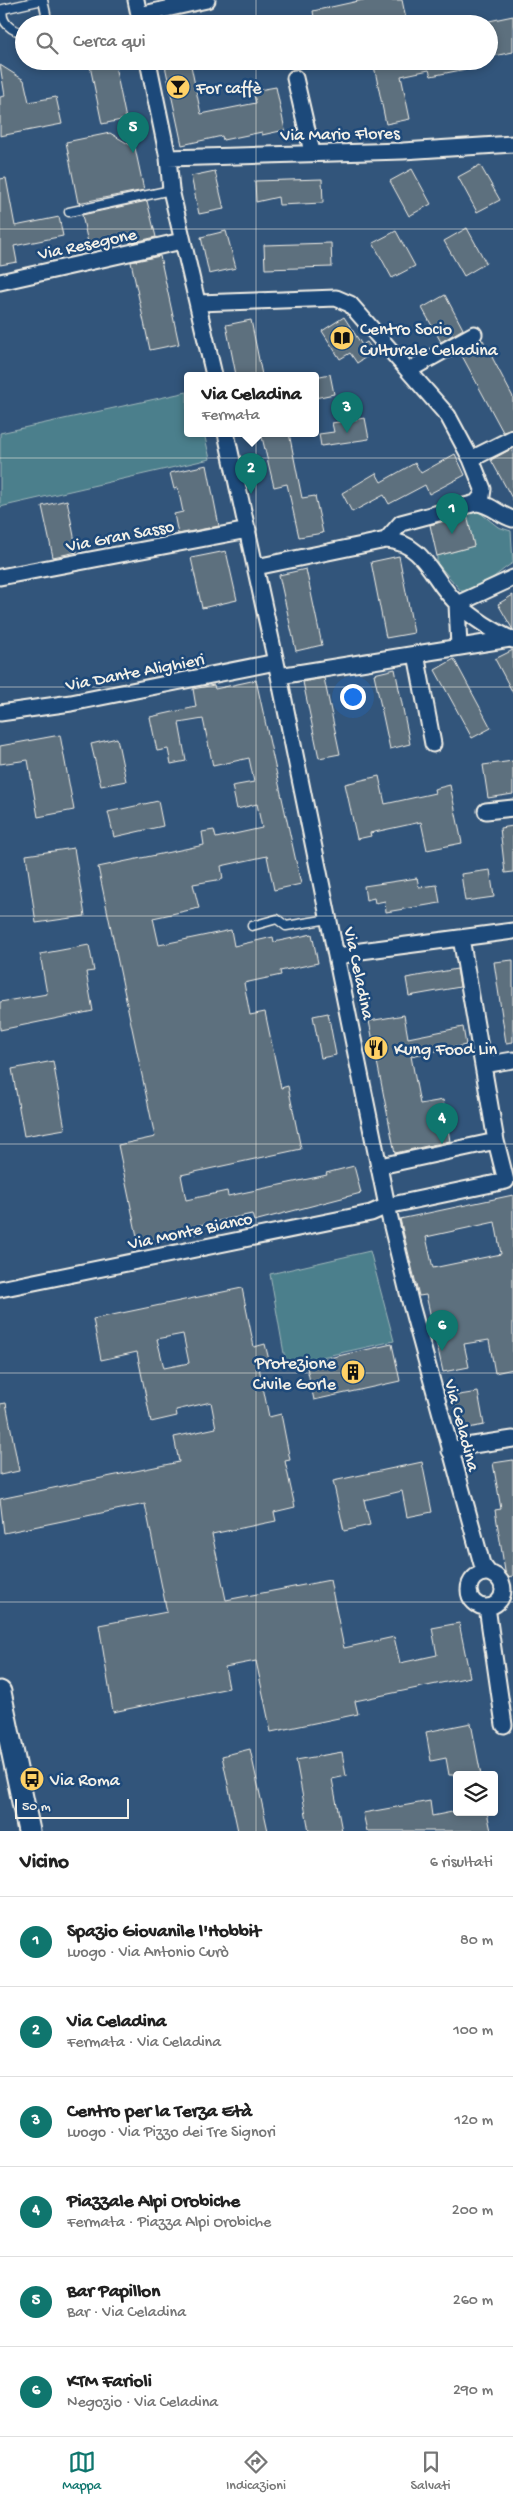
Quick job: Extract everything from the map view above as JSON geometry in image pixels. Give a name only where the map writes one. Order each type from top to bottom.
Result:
[{"type":"street","points":[[136,0],[139,15]]},
{"type":"street","points":[[156,15],[206,0]]},
{"type":"street","points":[[150,70],[168,158],[171,190],[213,372]]},
{"type":"street","points":[[295,78],[312,152]]},
{"type":"street","name":"Via Mario Flores","points":[[168,158],[312,152],[403,151],[513,144]]},
{"type":"street","name":"Via Resegone","points":[[0,282],[182,242]]},
{"type":"street","points":[[198,303],[336,298],[350,304],[362,314],[448,416],[471,459],[483,489],[482,496],[476,503]]},
{"type":"street","points":[[409,370],[474,334]]},
{"type":"street","name":"Via Celadina","points":[[227,437],[338,957],[387,1206],[450,1451],[482,1564],[501,1578]]},
{"type":"street","points":[[471,459],[513,438]]},
{"type":"street","points":[[386,540],[402,522],[476,503],[487,504],[502,516],[513,519]]},
{"type":"street","name":"Via Gran Sasso","points":[[0,577],[248,530]]},
{"type":"street","points":[[256,567],[386,540],[401,541],[411,548],[430,568],[457,604],[511,640]]},
{"type":"street","points":[[457,604],[513,578]]},
{"type":"street","points":[[457,604],[459,647]]},
{"type":"street","name":"Via Dante Alighieri","points":[[0,713],[278,669],[416,654],[511,640]]},
{"type":"street","points":[[416,654],[433,744]]},
{"type":"street","points":[[486,811],[513,808]]},
{"type":"street","points":[[338,957],[513,931]]},
{"type":"street","points":[[461,938],[496,1141],[509,1181]]},
{"type":"street","points":[[483,1065],[513,1060]]},
{"type":"street","points":[[380,1166],[496,1141]]},
{"type":"street","name":"Via Monte Bianco","points":[[0,1289],[371,1212],[387,1206],[509,1181]]},
{"type":"street","points":[[450,1451],[466,1446],[513,1439]]},
{"type":"street","points":[[481,1574],[501,1578],[503,1590],[500,1599],[486,1606],[475,1603],[469,1592],[470,1584],[474,1578],[481,1574]]},
{"type":"street","points":[[486,1606],[504,1725]]},
{"type":"street","points":[[0,1692],[29,1831]]},
{"type":"lane","points":[[15,31],[6,24],[2,15],[3,9],[43,0],[46,15]]},
{"type":"lane","points":[[69,212],[171,190]]},
{"type":"lane","points":[[252,926],[277,919],[286,926],[329,919]]},
{"type":"green space","points":[[184,393],[184,437],[205,437],[210,459],[0,507],[0,433]]},
{"type":"green space","points":[[478,511],[498,527],[511,531],[513,563],[475,589],[461,591],[437,563],[437,556],[474,546],[466,513]]},
{"type":"green space","points":[[370,1251],[394,1341],[286,1365],[270,1274]]},
{"type":"building","points":[[363,0],[402,0],[405,15],[314,15],[313,11]]},
{"type":"building","points":[[513,16],[513,52],[498,55],[498,19]]},
{"type":"building","points":[[0,65],[24,80],[29,102],[56,97],[62,124],[0,136],[0,97],[5,96]]},
{"type":"building","points":[[91,70],[116,70],[126,119],[102,124]]},
{"type":"building","points":[[166,70],[192,70],[201,114],[256,103],[253,91],[276,87],[285,130],[262,135],[262,132],[223,140],[222,136],[182,145]]},
{"type":"building","points":[[375,70],[429,70],[401,76],[410,119],[386,124]]},
{"type":"building","points":[[429,70],[461,70],[431,76]]},
{"type":"building","points":[[110,133],[135,148],[144,190],[78,203],[66,142]]},
{"type":"building","points":[[480,165],[500,200],[477,212],[458,177]]},
{"type":"building","points":[[412,169],[431,204],[409,216],[390,181]]},
{"type":"building","points":[[215,171],[224,209],[199,214],[191,176]]},
{"type":"building","points":[[6,178],[15,226],[59,217],[63,236],[14,246],[17,262],[0,265],[0,179]]},
{"type":"building","points":[[322,179],[323,203],[279,205],[278,197],[256,202],[255,181]]},
{"type":"building","points":[[147,201],[156,237],[130,243],[128,234],[88,243],[82,215]]},
{"type":"building","points":[[467,228],[486,263],[464,276],[444,241]]},
{"type":"building","points":[[226,231],[236,268],[209,274],[201,237]]},
{"type":"building","points":[[396,231],[415,266],[392,278],[373,243]]},
{"type":"building","points":[[331,243],[332,267],[265,269],[264,245]]},
{"type":"building","points":[[160,256],[179,344],[150,350],[131,262]]},
{"type":"building","points":[[445,295],[463,329],[441,342],[422,308]]},
{"type":"building","name":"Centro Socio Culturale Celadina","points":[[344,317],[362,345],[367,342],[374,352],[357,363],[350,353],[340,359],[322,331]]},
{"type":"building","points":[[251,320],[261,372],[235,372],[226,325]]},
{"type":"building","points":[[483,340],[513,397],[513,429],[503,432],[460,352]]},
{"type":"building","points":[[330,374],[334,394],[319,397],[319,376]]},
{"type":"building","points":[[365,418],[369,439],[321,446],[319,434],[334,432],[332,423]]},
{"type":"building","points":[[262,437],[290,437],[302,498],[315,496],[323,533],[299,537],[287,484],[274,487]]},
{"type":"building","points":[[513,448],[513,500],[491,460]]},
{"type":"building","points":[[455,454],[465,475],[429,494],[425,485],[389,504],[384,495],[352,512],[342,493],[376,473],[381,482],[415,463],[421,473]]},
{"type":"building","points":[[207,465],[219,526],[178,534],[174,514],[183,512],[178,488],[174,489],[170,473]]},
{"type":"building","points":[[67,500],[77,552],[53,557],[42,506]]},
{"type":"building","points":[[467,515],[474,546],[437,556],[430,525]]},
{"type":"building","points":[[226,551],[237,600],[202,608],[191,558]]},
{"type":"building","points":[[399,556],[414,633],[386,638],[371,562]]},
{"type":"building","points":[[306,569],[322,645],[296,651],[279,575]]},
{"type":"building","points":[[513,595],[513,630],[498,604]]},
{"type":"building","points":[[513,650],[513,693],[495,659]]},
{"type":"building","points":[[454,659],[491,728],[472,738],[435,670]]},
{"type":"building","points":[[395,669],[410,744],[390,749],[374,674]]},
{"type":"building","points":[[324,678],[340,754],[319,758],[303,682]]},
{"type":"building","points":[[256,680],[301,884],[274,890],[267,856],[221,866],[223,879],[193,884],[199,908],[153,918],[159,945],[231,930],[234,946],[273,937],[274,942],[312,934],[318,963],[280,971],[281,975],[244,983],[250,1015],[265,1012],[281,1088],[288,1086],[301,1149],[181,1175],[186,1200],[227,1191],[228,1196],[327,1175],[326,1173],[354,1166],[361,1193],[254,1221],[252,1214],[195,1226],[197,1234],[139,1246],[118,1145],[155,1137],[98,867],[204,845],[202,832],[214,830],[216,838],[262,828],[257,804],[237,809],[232,786],[254,782],[249,758],[213,766],[203,719],[179,723],[186,761],[171,764],[168,749],[157,751],[150,717],[196,707],[193,689],[214,685],[215,689]]},
{"type":"building","points":[[60,735],[74,810],[38,817],[28,760],[0,764],[0,746]]},
{"type":"building","points":[[117,738],[126,781],[101,786],[91,744]]},
{"type":"building","points":[[513,761],[513,794],[488,798],[483,765]]},
{"type":"building","points":[[379,776],[385,804],[435,793],[434,789],[450,785],[462,843],[427,850],[421,822],[370,833],[371,836],[357,839],[345,784]]},
{"type":"building","points":[[158,801],[163,826],[114,837],[108,812]]},
{"type":"building","points":[[513,826],[513,872],[505,873],[500,828]]},
{"type":"building","points":[[74,848],[85,916],[36,923],[26,855]]},
{"type":"building","points":[[490,870],[494,897],[465,901],[461,874]]},
{"type":"building","points":[[417,878],[419,887],[437,885],[440,903],[386,912],[385,901],[375,903],[374,898],[366,900],[364,886]]},
{"type":"building","points":[[89,945],[94,971],[86,972],[93,1011],[0,1030],[0,1002],[47,994],[40,954]]},
{"type":"building","points":[[513,960],[513,1042],[506,1043],[494,962]]},
{"type":"building","points":[[457,969],[460,987],[409,996],[406,978]]},
{"type":"building","points":[[328,1013],[336,1055],[321,1058],[313,1016]]},
{"type":"building","points":[[404,1015],[408,1038],[463,1027],[466,1045],[411,1056],[420,1104],[443,1100],[450,1141],[395,1153],[369,1021]]},
{"type":"building","points":[[53,1061],[65,1129],[24,1136],[12,1069]]},
{"type":"building","points":[[513,1195],[513,1369],[495,1373],[489,1340],[464,1344],[469,1367],[443,1372],[426,1295],[419,1296],[400,1219]],"holes":[[[495,1222],[501,1254],[433,1268],[426,1237]]]},
{"type":"building","points":[[242,1288],[254,1347],[265,1344],[269,1360],[258,1362],[269,1417],[281,1414],[290,1460],[285,1461],[295,1507],[274,1512],[276,1521],[212,1534],[226,1600],[330,1580],[344,1648],[394,1637],[400,1663],[437,1655],[432,1628],[459,1623],[470,1677],[355,1701],[358,1714],[271,1732],[256,1661],[225,1667],[229,1688],[113,1712],[99,1625],[167,1612],[145,1504],[4,1533],[0,1499],[179,1462],[174,1437],[216,1428],[211,1402],[176,1410],[177,1416],[151,1422],[137,1352],[101,1360],[93,1319]],"holes":[[[183,1334],[189,1363],[164,1368],[157,1339]]]},
{"type":"building","name":"Protezione Civile Gorle","points":[[392,1344],[400,1381],[314,1400],[306,1363]]},
{"type":"building","points":[[478,1392],[484,1425],[458,1430],[453,1396]]},
{"type":"building","points":[[6,1403],[19,1471],[0,1475],[0,1404]]},
{"type":"building","points":[[513,1460],[513,1576],[506,1577],[495,1510],[501,1509],[493,1463]]},
{"type":"building","points":[[422,1462],[432,1512],[407,1517],[402,1491],[364,1500],[370,1525],[344,1531],[333,1481]]},
{"type":"building","points":[[471,1723],[480,1771],[453,1771],[453,1775],[449,1775],[446,1758],[431,1761],[426,1732]]},
{"type":"building","points":[[250,1749],[268,1831],[238,1831],[222,1756]]},
{"type":"building","points":[[342,1752],[346,1776],[332,1779],[342,1831],[309,1831],[296,1760]]},
{"type":"building","points":[[430,1801],[432,1816],[453,1812],[453,1816],[488,1816],[491,1831],[367,1831],[363,1813]]},
{"type":"place","name":"For caffè","points":[[178,87]]},
{"type":"place","name":"Bar Papillon","points":[[133,153]]},
{"type":"place","name":"Centro Socio Culturale Celadina","points":[[342,338]]},
{"type":"place","name":"Centro per la Terza Età","points":[[347,433]]},
{"type":"place","name":"Via Celadina","points":[[251,494]]},
{"type":"place","name":"Spazio Giovanile l'Hobbit","points":[[452,534]]},
{"type":"place","name":"Kung Food Lin","points":[[376,1048]]},
{"type":"place","name":"Piazzale Alpi Orobiche","points":[[442,1144]]},
{"type":"place","name":"KTM Farioli","points":[[442,1351]]},
{"type":"place","name":"Protezione Civile Gorle","points":[[353,1372]]},
{"type":"place","name":"Via Roma","points":[[32,1779]]}]
